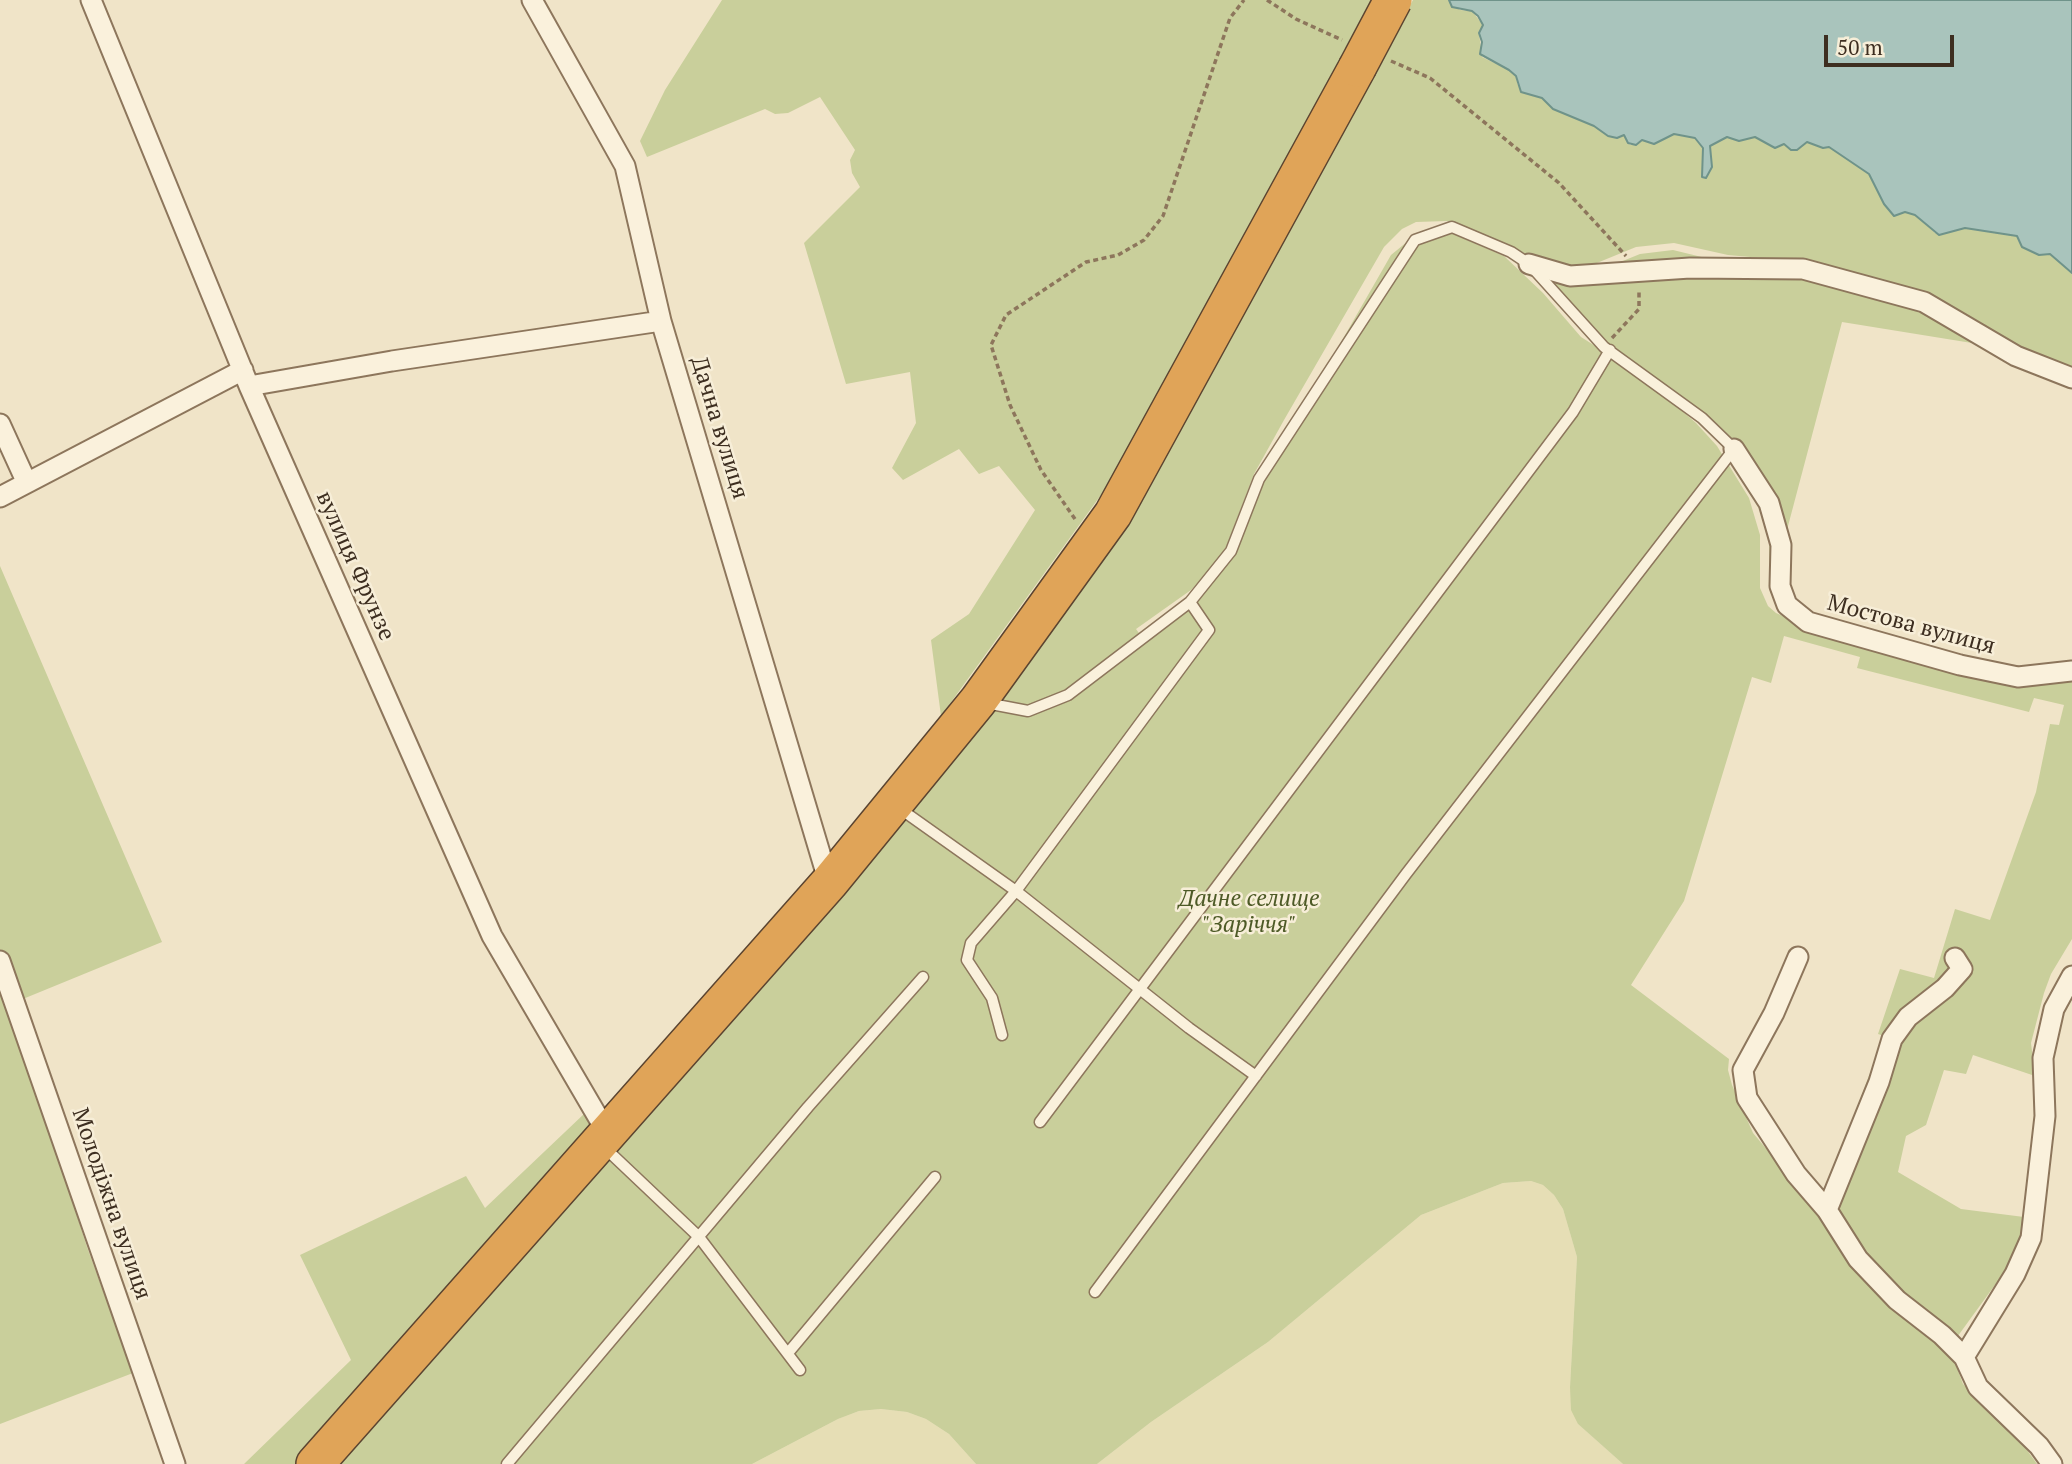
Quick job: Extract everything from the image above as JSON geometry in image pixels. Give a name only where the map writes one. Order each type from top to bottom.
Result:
[{"type":"highway","points":[[316,1464],[605,1140],[829,883],[978,701],[1093,544],[1120,502],[1393,0]]},
{"type":"street","name":"вулиця Фрунзе","points":[[91,0],[246,378],[492,936],[605,1140]]},
{"type":"street","name":"Дачна вулиця","points":[[532,0],[625,166],[661,321],[829,883]]},
{"type":"street","points":[[1529,264],[1570,276],[1690,268],[1803,269],[1924,302],[2016,356],[2072,378]]},
{"type":"street","points":[[0,496],[26,481],[246,378],[392,361],[661,321]]},
{"type":"street","points":[[0,424],[26,481]]},
{"type":"street","name":"Мостова вулиця","points":[[1734,449],[1769,503],[1781,545],[1780,586],[1787,605],[1808,622],[1896,648],[2018,677],[2072,671]]},
{"type":"street","points":[[1798,957],[1774,1013],[1743,1070],[1747,1098],[1796,1174],[1827,1210],[1858,1259],[1897,1300],[1942,1335],[1964,1357],[1978,1387],[2039,1446],[2052,1464]]},
{"type":"street","points":[[1827,1210],[1879,1082],[1892,1039],[1908,1017],[1945,988],[1962,969],[1955,958]]},
{"type":"street","name":"Молодіжна вулиця","points":[[0,961],[175,1464]]},
{"type":"street","points":[[1964,1357],[2015,1274],[2031,1238],[2045,1116],[2043,1058],[2054,1009],[2072,976]]},
{"type":"lane","points":[[978,701],[1028,711],[1068,695],[1190,602],[1231,551],[1259,479],[1415,240],[1452,227],[1511,252],[1529,264],[1607,348],[1702,418],[1734,449],[1598,621],[1095,1292]]},
{"type":"lane","points":[[1040,1122],[1573,412],[1607,348]]},
{"type":"lane","points":[[1002,1035],[992,998],[967,960],[971,943],[1016,891],[1209,630],[1190,602]]},
{"type":"lane","points":[[895,805],[1016,891],[1256,1076]]},
{"type":"lane","points":[[508,1464],[923,977]]},
{"type":"lane","points":[[605,1140],[699,1237],[800,1370]]},
{"type":"lane","points":[[788,1353],[935,1177]]},
{"type":"path","points":[[1093,544],[1041,470],[1010,405],[991,345],[1006,315],[1086,262],[1118,255],[1144,240],[1163,216],[1230,18],[1244,0]]},
{"type":"path","points":[[1267,0],[1364,56],[1430,78],[1559,183],[1639,271],[1639,309],[1607,348]]},
{"type":"shaded area","points":[[1531,1181],[1543,1185],[1563,1209],[1577,1257],[1570,1387],[1578,1424],[1623,1464],[1097,1464],[1151,1422],[1268,1342],[1421,1215],[1503,1183]]},
{"type":"shaded area","points":[[881,1409],[907,1412],[926,1419],[949,1434],[976,1464],[752,1464],[838,1419],[859,1411]]},
{"type":"green space","points":[[722,0],[1379,0],[1119,470],[941,716],[931,640],[969,614],[1035,510],[999,466],[979,474],[959,449],[903,480],[892,468],[916,423],[910,372],[846,384],[804,243],[860,187],[852,173],[850,160],[855,150],[820,97],[788,113],[775,114],[765,109],[647,157],[640,141],[665,90]]},
{"type":"green space","name":"Дачне селище \"Заріччя\"","points":[[1413,0],[1449,0],[1460,10],[1472,11],[1483,25],[1479,33],[1482,57],[1509,70],[1516,76],[1518,85],[1543,98],[1550,107],[1594,126],[1608,136],[1617,138],[1624,135],[1630,145],[1636,145],[1642,140],[1654,144],[1674,134],[1695,138],[1703,148],[1703,177],[1712,167],[1710,146],[1727,137],[1742,140],[1755,137],[1775,148],[1784,144],[1797,150],[1807,142],[1834,148],[1869,174],[1884,204],[1894,215],[1905,212],[1915,215],[1935,233],[1965,228],[2017,236],[2039,255],[2050,254],[2072,273],[2072,374],[1987,335],[1795,261],[1728,255],[1674,243],[1636,247],[1587,267],[1577,268],[1546,262],[1447,221],[1416,222],[1402,229],[1384,247],[1254,474],[1223,555],[1191,590],[1136,629],[1144,640],[1198,597],[1217,577],[1240,542],[1263,478],[1391,255],[1419,232],[1446,231],[1504,256],[1543,293],[1581,337],[1638,373],[1696,423],[1717,446],[1749,498],[1760,535],[1760,588],[1768,606],[1776,613],[1962,667],[2072,669],[2072,939],[2051,974],[2044,993],[2031,1043],[2035,1076],[1973,1055],[1966,1074],[1944,1070],[1926,1125],[1906,1136],[1898,1172],[1961,1209],[2024,1217],[2022,1235],[2013,1260],[1955,1340],[1893,1295],[1822,1200],[1884,1036],[1878,1034],[1900,969],[1934,978],[1955,909],[1990,920],[2036,792],[2050,724],[2059,725],[2064,705],[2034,698],[2029,712],[1857,668],[1860,657],[1784,636],[1771,683],[1752,677],[1684,901],[1631,985],[1729,1059],[1728,1070],[1732,1085],[1753,1133],[1815,1207],[1833,1240],[1872,1285],[1953,1357],[1963,1384],[2014,1432],[2037,1464],[1623,1464],[1578,1424],[1571,1410],[1577,1257],[1563,1209],[1543,1185],[1531,1181],[1503,1183],[1421,1215],[1268,1342],[1151,1422],[1097,1464],[976,1464],[949,1434],[926,1419],[907,1412],[881,1409],[859,1411],[838,1419],[752,1464],[327,1464],[847,875],[1199,385]]},
{"type":"green space","points":[[1673,250],[1714,260],[1764,264],[1935,313],[1978,344],[1842,322],[1770,594],[1769,537],[1764,514],[1757,494],[1723,441],[1641,367],[1598,342],[1518,259],[1545,269],[1613,265],[1640,254]]},
{"type":"green space","points":[[0,566],[162,942],[18,1001],[0,951]]},
{"type":"green space","points":[[0,976],[87,1247],[133,1373],[0,1424]]},
{"type":"green space","points":[[585,1113],[592,1124],[586,1135],[295,1464],[244,1464],[351,1360],[300,1255],[466,1176],[485,1208]]},
{"type":"water","points":[[1449,0],[2072,0],[2072,273],[2050,254],[2039,255],[2022,247],[2017,236],[1965,228],[1939,235],[1915,215],[1905,212],[1894,216],[1884,204],[1869,174],[1829,147],[1823,148],[1807,142],[1797,150],[1791,150],[1784,144],[1775,148],[1755,137],[1739,141],[1727,137],[1710,146],[1712,167],[1706,178],[1702,177],[1703,148],[1695,138],[1674,134],[1654,144],[1642,140],[1636,145],[1628,143],[1624,135],[1617,138],[1608,136],[1594,126],[1553,109],[1542,98],[1521,92],[1516,76],[1480,54],[1482,42],[1479,33],[1483,25],[1478,16],[1472,11],[1452,7]]}]
